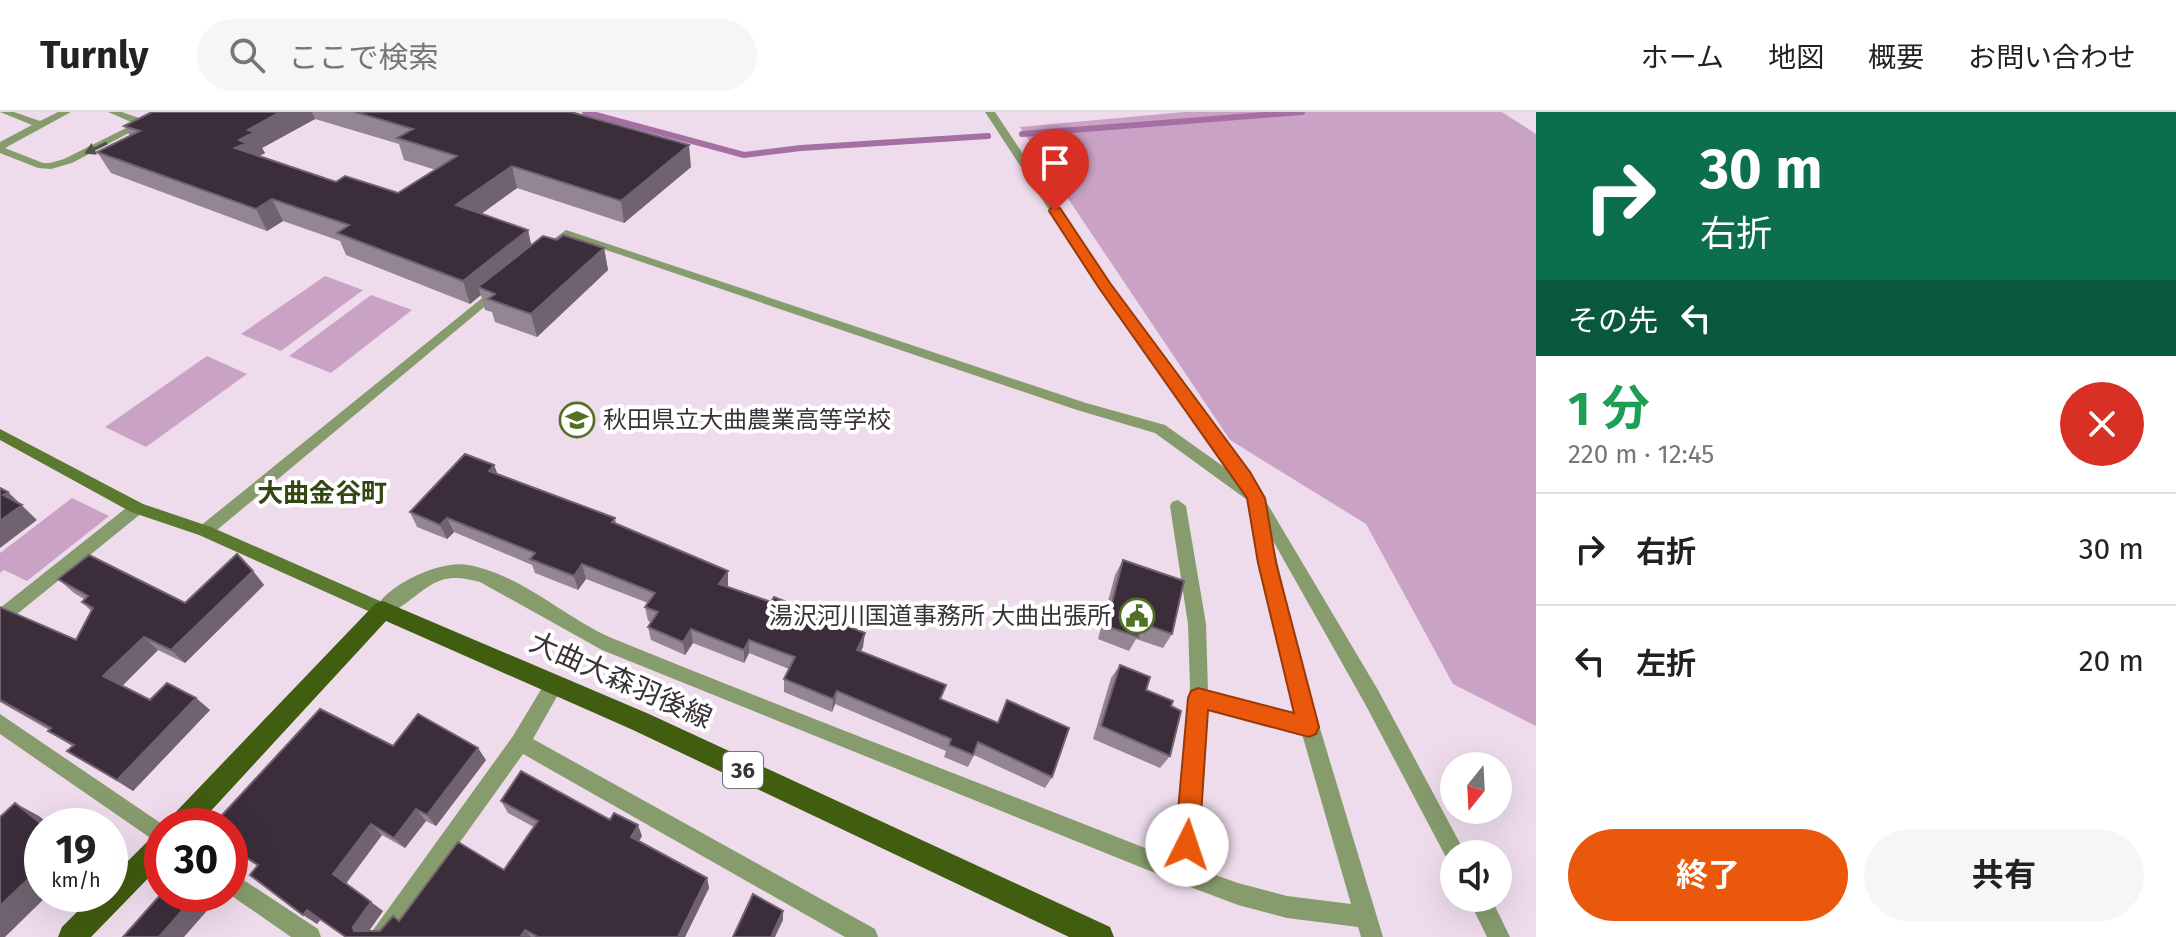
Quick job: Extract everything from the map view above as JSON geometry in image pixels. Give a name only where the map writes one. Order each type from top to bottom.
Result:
[{"type":"main road","name":"大曲大森羽後線","points":[[383,610],[555,684],[1100,937]]},
{"type":"main road","points":[[197,808],[383,610]]},
{"type":"main road","points":[[72,937],[144,863]]},
{"type":"street","points":[[4,112],[39,124]]},
{"type":"street","points":[[0,148],[66,112]]},
{"type":"street","points":[[0,148],[42,166],[68,161],[137,126],[136,120],[113,112]]},
{"type":"street","points":[[990,112],[1104,285],[1244,477],[1371,696],[1448,840]]},
{"type":"street","points":[[530,262],[566,233],[1082,407],[1160,429],[1256,498],[1267,563],[1309,727],[1372,937]]},
{"type":"street","points":[[205,531],[506,282]]},
{"type":"street","points":[[0,434],[137,508],[205,531],[383,610],[421,579],[439,572],[468,572],[499,585],[594,639],[1185,874],[1238,894],[1287,907],[1366,917]]},
{"type":"street","points":[[1178,506],[1197,624],[1198,698],[1185,874]]},
{"type":"street","points":[[0,618],[137,508]]},
{"type":"street","points":[[379,937],[520,742],[555,684]]},
{"type":"street","points":[[1198,698],[1309,727]]},
{"type":"street","points":[[0,723],[144,823]]},
{"type":"street","points":[[520,742],[867,937]]},
{"type":"street","points":[[248,894],[310,937]]},
{"type":"street","points":[[1486,912],[1499,937]]},
{"type":"shaded area","points":[[1184,112],[1502,112],[1536,134],[1536,726],[1453,684],[1366,524],[1230,440],[1020,127]]},
{"type":"shaded area","points":[[325,276],[363,290],[281,351],[241,334]]},
{"type":"shaded area","points":[[371,295],[412,310],[331,373],[289,356]]},
{"type":"shaded area","points":[[207,356],[247,374],[146,447],[105,427]]},
{"type":"shaded area","points":[[72,498],[109,516],[27,581],[4,570],[0,573],[0,553]]},
{"type":"building","points":[[152,112],[280,112],[248,130],[255,132],[239,140],[246,143],[235,148],[336,182],[345,176],[398,193],[457,156],[397,138],[413,129],[355,112],[571,112],[689,145],[621,201],[512,166],[456,205],[528,230],[463,281],[337,233],[349,225],[272,199],[256,209],[97,152],[140,131],[124,126]]},
{"type":"building","points":[[563,235],[604,248],[531,314],[488,299],[495,294],[478,287],[543,236],[557,240]]},
{"type":"building","points":[[465,454],[494,465],[489,471],[615,518],[612,522],[728,571],[719,584],[771,602],[774,597],[865,633],[857,650],[946,685],[940,699],[998,723],[1007,700],[1069,728],[1052,777],[978,742],[973,755],[949,745],[951,739],[837,691],[833,699],[784,679],[795,657],[749,640],[744,650],[691,629],[683,642],[648,627],[658,612],[645,607],[655,593],[582,564],[574,576],[530,559],[535,553],[447,518],[440,525],[410,512]]},
{"type":"building","points":[[0,488],[8,492],[3,495],[22,505],[0,521]]},
{"type":"building","points":[[237,554],[253,571],[171,650],[144,637],[103,676],[150,700],[167,683],[196,698],[117,780],[67,751],[74,745],[48,731],[51,728],[0,700],[0,607],[76,640],[93,608],[82,602],[88,596],[58,579],[89,555],[185,603]]},
{"type":"building","name":"湯沢河川国道事務所 大曲出張所","points":[[1123,560],[1184,581],[1172,634],[1141,623],[1138,637],[1106,626]]},
{"type":"building","points":[[1120,665],[1150,677],[1146,690],[1173,701],[1171,706],[1181,711],[1170,756],[1101,726]]},
{"type":"building","points":[[320,709],[393,746],[418,714],[478,748],[427,815],[416,809],[394,838],[371,824],[333,874],[371,902],[353,927],[354,931],[380,931],[393,916],[399,921],[458,842],[504,870],[538,821],[501,801],[521,771],[610,820],[614,813],[638,825],[631,837],[707,878],[678,937],[538,937],[525,930],[520,937],[346,937],[307,910],[303,915],[250,875],[258,865],[248,859],[248,808],[229,808]]},
{"type":"building","points":[[15,803],[24,810],[24,883],[0,906],[0,817]]},
{"type":"building","points":[[753,894],[783,911],[771,937],[733,937]]},
{"type":"building","points":[[145,912],[181,912],[159,937],[123,937]]},
{"type":"waterway","points":[[585,112],[744,155],[801,148],[988,136]]},
{"type":"waterway","points":[[1022,134],[1302,112]]},
{"type":"place","name":"秋田県立大曲農業高等学校","points":[[577,420]]},
{"type":"place","name":"湯沢河川国道事務所 大曲出張所","points":[[1137,616]]},
{"type":"district","name":"大曲金谷町","points":[[322,493]]},
{"type":"route","points":[[1055,211],[1256,498],[1267,563],[1309,727],[1198,698],[1187,845]]}]
